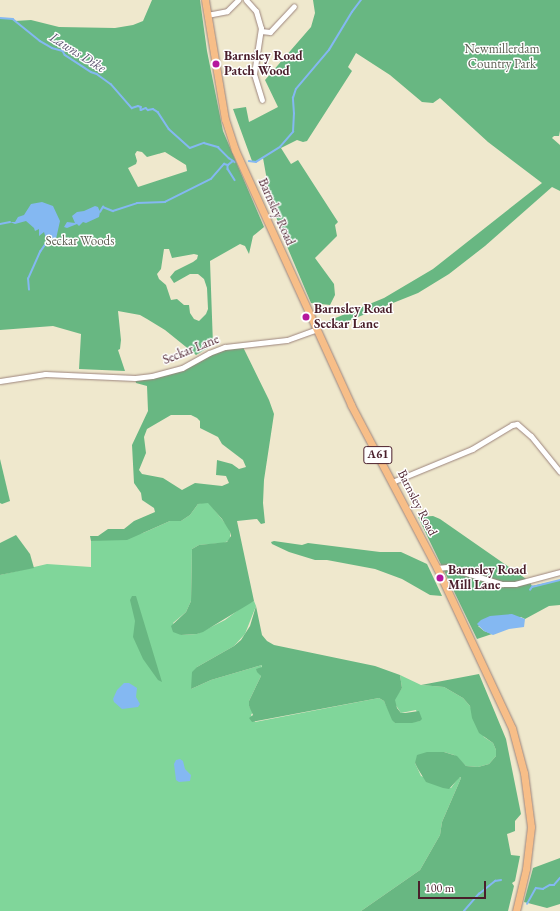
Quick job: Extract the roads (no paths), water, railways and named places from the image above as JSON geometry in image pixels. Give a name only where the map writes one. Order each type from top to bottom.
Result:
[{"type":"main road","name":"Barnsley Road","points":[[205,0],[225,119],[229,134],[351,405],[437,568],[512,728],[524,773],[532,827],[526,869],[516,911]]},
{"type":"street","points":[[207,14],[230,9],[238,0]]},
{"type":"street","points":[[246,0],[257,13],[261,31],[254,74],[262,100]]},
{"type":"street","points":[[261,31],[270,32],[294,6]]},
{"type":"street","name":"Seckar Lane","points":[[0,380],[45,374],[135,378],[152,376],[182,368],[209,353],[225,347],[287,340],[317,329]]},
{"type":"street","points":[[392,482],[472,449],[512,425],[517,424],[531,436],[560,472]]},
{"type":"street","points":[[437,568],[448,567],[502,584],[515,584],[560,572]]},
{"type":"water","points":[[42,202],[53,206],[60,221],[56,239],[50,238],[47,242],[44,232],[39,236],[39,229],[35,231],[34,228],[26,221],[15,224],[10,222],[15,222],[18,217],[24,215],[31,204]]},
{"type":"water","points":[[95,206],[98,207],[100,212],[99,217],[86,223],[83,222],[79,226],[77,224],[67,228],[64,227],[67,222],[75,223],[72,216],[77,212],[84,211]]},
{"type":"water","points":[[512,614],[525,619],[524,627],[509,629],[493,635],[484,631],[477,624],[481,620],[490,616]]},
{"type":"water","points":[[124,683],[129,683],[137,688],[136,697],[140,704],[138,707],[122,709],[114,702],[113,699],[117,690]]},
{"type":"water","points":[[180,759],[183,761],[185,769],[191,775],[190,781],[179,782],[176,780],[174,764],[176,760]]},
{"type":"waterway","name":"Lawns Dike","points":[[249,161],[256,162],[280,147],[293,132],[293,98],[296,89],[329,50],[361,0]]},
{"type":"waterway","name":"Lawns Dike","points":[[0,18],[13,19],[40,41],[52,48],[63,51],[65,55],[91,72],[97,74],[111,84],[132,108],[138,106],[141,107],[141,110],[146,108],[148,110],[153,109],[158,112],[169,129],[190,148],[204,143],[218,147],[235,162]]},
{"type":"waterway","points":[[100,212],[103,207],[113,211],[137,203],[165,202],[211,179],[224,164],[228,165],[233,161]]},
{"type":"waterway","points":[[228,166],[228,169],[235,180]]},
{"type":"waterway","points":[[0,224],[10,222]]},
{"type":"waterway","points":[[29,290],[28,279],[40,252],[47,242]]},
{"type":"waterway","points":[[530,590],[532,587],[560,580]]},
{"type":"waterway","points":[[527,904],[536,888],[543,889],[550,885],[554,885],[560,878]]},
{"type":"waterway","points":[[464,911],[479,894],[495,881],[501,880]]},
{"type":"place","name":"Barnsley Road Patch Wood","points":[[216,64]]},
{"type":"place","name":"Barnsley Road Seckar Lane","points":[[306,317]]},
{"type":"place","name":"Barnsley Road Mill Lane","points":[[440,578]]},
{"type":"park label","name":"Newmillerdam Country Park","points":[[502,58]]},
{"type":"park label","name":"Seckar Woods","points":[[80,241]]}]
